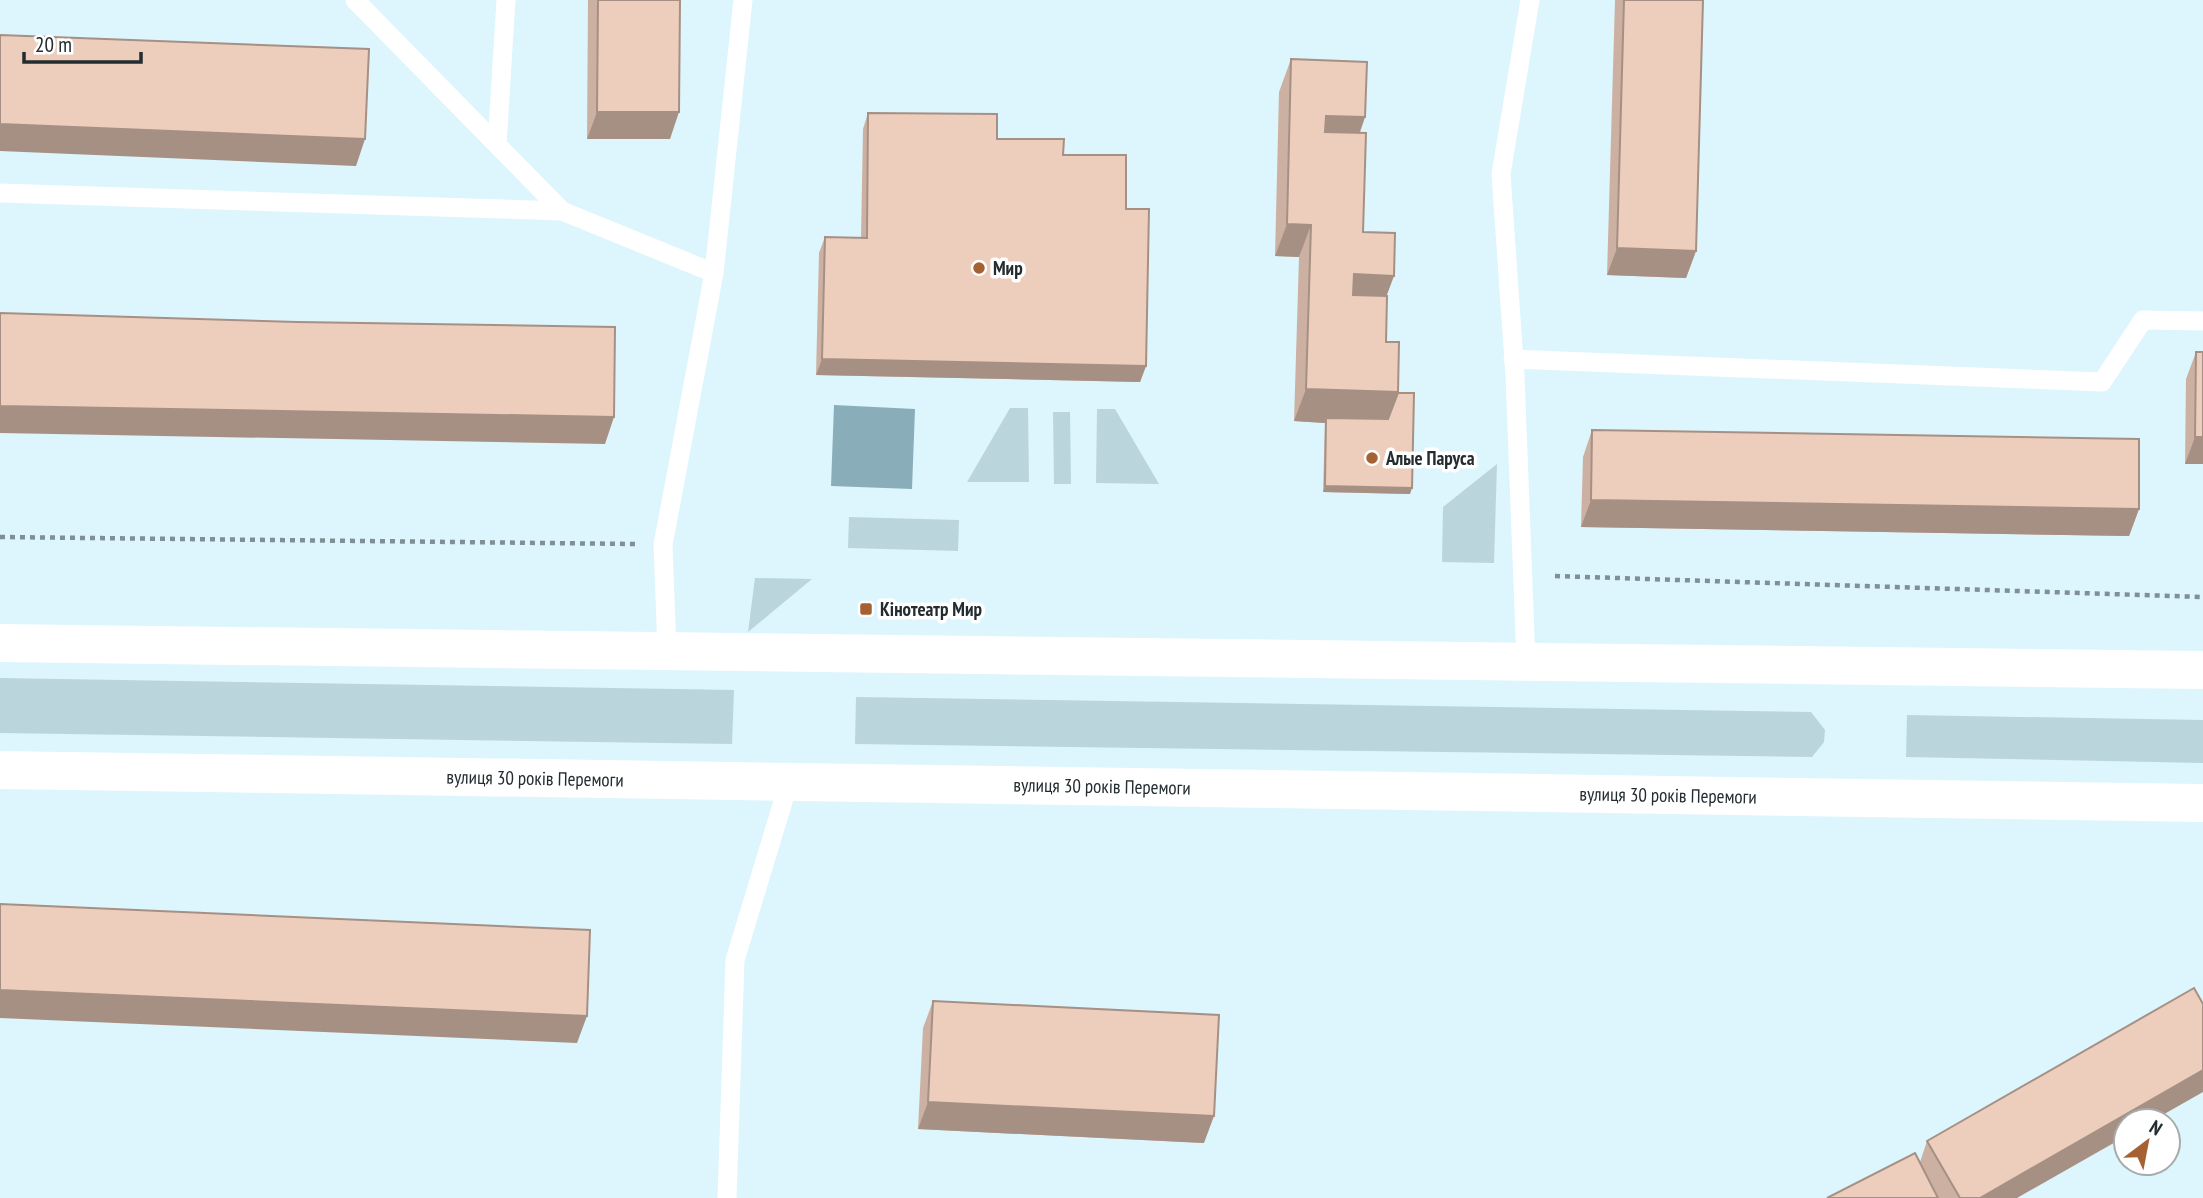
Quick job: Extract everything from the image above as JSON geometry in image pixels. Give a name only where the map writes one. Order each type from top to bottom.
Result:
[{"type":"street","points":[[0,643],[2203,670]]},
{"type":"street","name":"вулиця 30 років Перемоги","points":[[0,770],[2203,803]]},
{"type":"lane","points":[[355,0],[562,211]]},
{"type":"lane","points":[[497,145],[506,0]]},
{"type":"lane","points":[[667,651],[663,545],[713,273],[743,0]]},
{"type":"lane","points":[[1526,662],[1513,359],[1501,174],[1530,0]]},
{"type":"lane","points":[[0,193],[562,211],[713,273]]},
{"type":"lane","points":[[1513,359],[2102,382],[2143,320],[2203,321]]},
{"type":"lane","points":[[727,1198],[735,960],[789,782]]},
{"type":"path","points":[[0,537],[663,545]]},
{"type":"path","points":[[1555,576],[2203,597]]},
{"type":"shaded area","points":[[834,405],[915,409],[912,489],[831,486]]},
{"type":"shaded area","points":[[1010,408],[1028,408],[1029,482],[967,482]]},
{"type":"shaded area","points":[[1097,409],[1115,409],[1159,484],[1096,483]]},
{"type":"shaded area","points":[[1053,412],[1070,412],[1071,484],[1054,484]]},
{"type":"shaded area","points":[[1497,464],[1494,563],[1442,562],[1443,507]]},
{"type":"shaded area","points":[[849,517],[959,520],[958,551],[848,548]]},
{"type":"shaded area","points":[[755,578],[812,579],[748,632]]},
{"type":"shaded area","points":[[0,678],[734,690],[732,744],[0,733]]},
{"type":"shaded area","points":[[856,697],[1811,712],[1825,730],[1824,742],[1812,757],[855,744]]},
{"type":"shaded area","points":[[1907,715],[2203,720],[2203,763],[1906,757]]},
{"type":"building","points":[[598,0],[680,0],[679,112],[597,112]]},
{"type":"building","points":[[1624,0],[1703,0],[1696,251],[1617,248]]},
{"type":"building","points":[[0,35],[369,49],[365,139],[0,124]]},
{"type":"building","points":[[1291,59],[1367,62],[1365,117],[1326,116],[1325,132],[1366,133],[1363,232],[1395,233],[1394,276],[1354,274],[1353,295],[1387,296],[1386,342],[1399,342],[1398,392],[1306,389],[1311,225],[1287,224]]},
{"type":"building","points":[[868,113],[997,114],[997,139],[1064,139],[1063,155],[1126,155],[1126,209],[1149,209],[1146,366],[822,359],[825,237],[867,238]]},
{"type":"building","points":[[0,313],[297,322],[615,327],[614,417],[0,406]]},
{"type":"building","points":[[2196,352],[2203,352],[2203,437],[2195,437]]},
{"type":"building","points":[[1398,393],[1414,393],[1412,488],[1325,486],[1326,418],[1388,419]]},
{"type":"building","points":[[1592,430],[2139,439],[2139,509],[1591,500]]},
{"type":"building","points":[[0,904],[590,930],[587,1016],[0,990]]},
{"type":"building","points":[[2194,988],[2203,1004],[2203,1070],[2139,1107],[2112,1107],[2112,1122],[1980,1198],[1960,1198],[1927,1141]]},
{"type":"building","points":[[933,1001],[1219,1015],[1214,1116],[928,1102]]},
{"type":"building","points":[[1915,1153],[1938,1198],[1827,1198]]},
{"type":"place","name":"Мир","points":[[979,268]]},
{"type":"place","name":"Алые Паруса","points":[[1372,458]]},
{"type":"place","name":"Кінотеатр Мир","points":[[866,609]]}]
